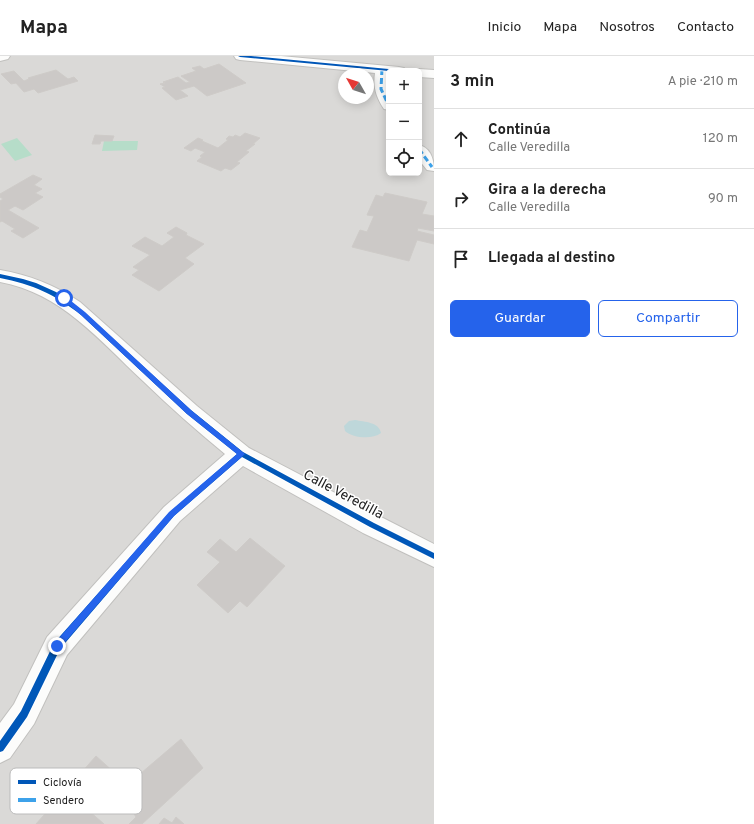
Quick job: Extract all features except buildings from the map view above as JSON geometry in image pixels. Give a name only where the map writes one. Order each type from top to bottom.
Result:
[{"type":"street","points":[[0,57],[4,56]]},
{"type":"street","points":[[240,56],[334,60],[386,69]]},
{"type":"street","points":[[382,69],[379,87],[388,104]]},
{"type":"street","points":[[422,73],[434,74]]},
{"type":"street","points":[[422,153],[432,167]]},
{"type":"street","name":"Calle Veredilla","points":[[0,276],[34,284],[64,298],[189,412],[241,454],[372,525],[434,556]]},
{"type":"street","points":[[0,748],[24,714],[57,646],[172,514],[241,454]]},
{"type":"shaded area","points":[[8,56],[434,56],[434,824],[0,824],[0,61],[10,58]]},
{"type":"green space","points":[[17,138],[32,155],[15,161],[1,144]]},
{"type":"green space","points":[[104,141],[138,141],[137,150],[102,151]]},
{"type":"water","points":[[355,420],[375,425],[380,429],[381,433],[373,437],[358,437],[345,431],[344,426],[349,421]]},
{"type":"marked path","points":[[382,69],[381,89],[383,97],[388,104]]},
{"type":"marked path","points":[[422,153],[432,167]]},
{"type":"cycle path","points":[[240,56],[386,70]]},
{"type":"cycle path","points":[[0,276],[34,284],[64,299],[83,314],[189,412],[241,454],[372,525],[434,556]]},
{"type":"cycle path","points":[[0,748],[24,714],[57,646],[172,514],[241,454]]},
{"type":"route","points":[[57,646],[172,514],[241,454],[189,412],[64,298]]}]
